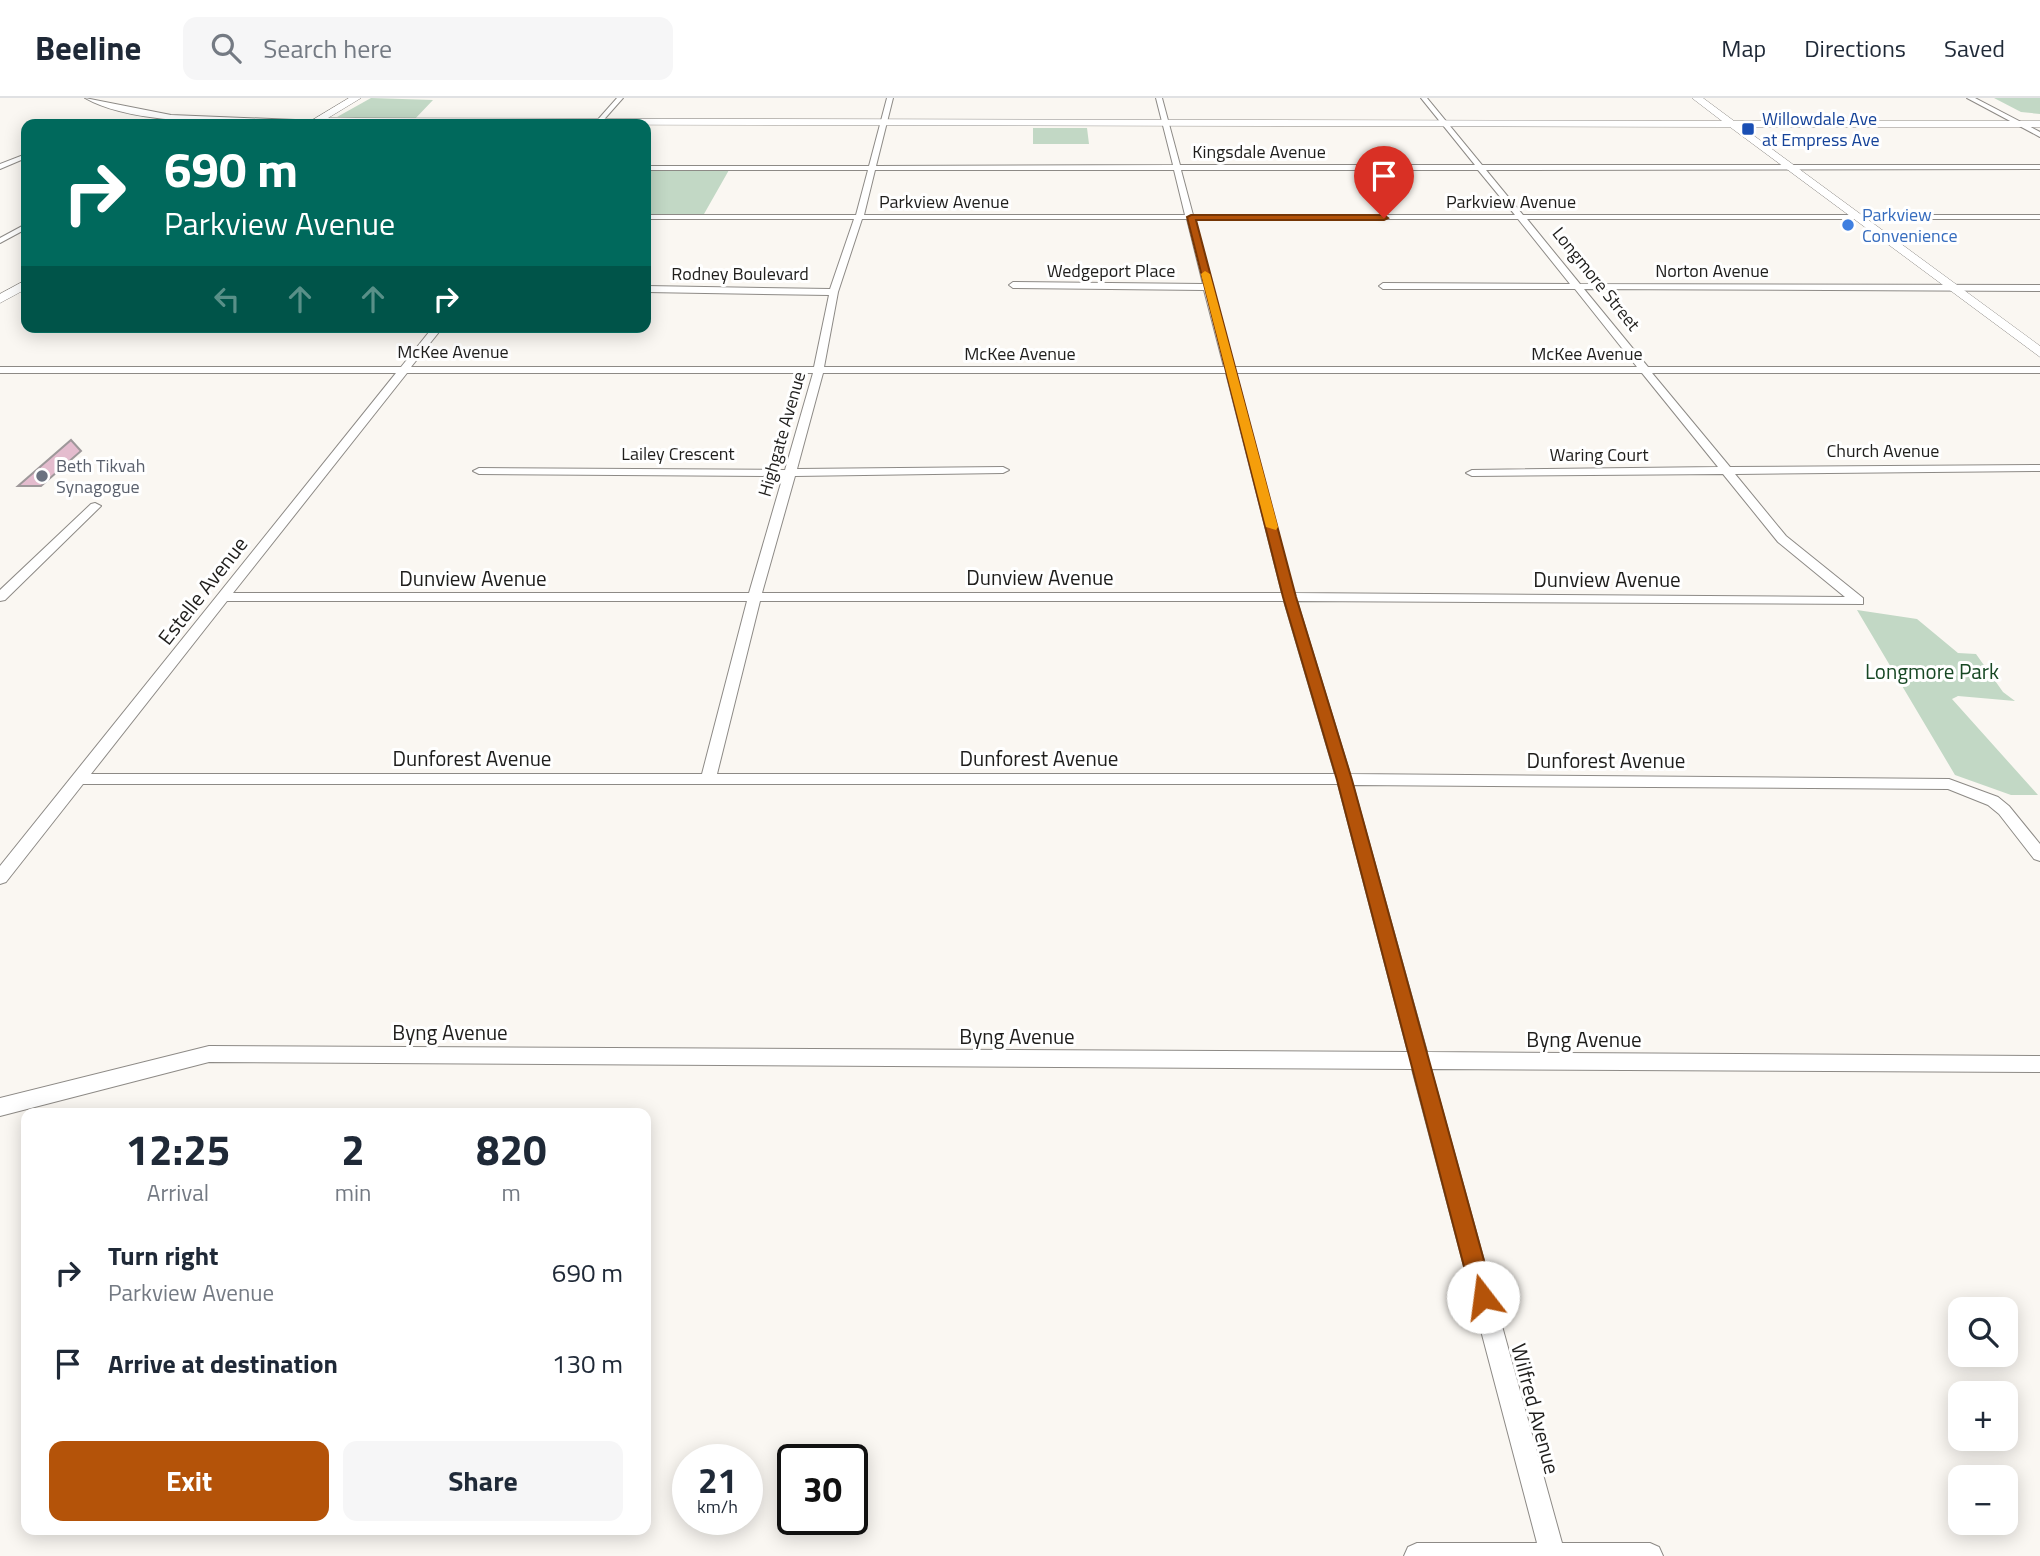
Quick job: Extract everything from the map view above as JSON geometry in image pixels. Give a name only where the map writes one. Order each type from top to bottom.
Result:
[{"type":"street","points":[[88,98],[117,108],[175,116],[244,119]]},
{"type":"street","points":[[318,119],[356,98]]},
{"type":"street","points":[[601,119],[620,98]]},
{"type":"street","name":"Highgate Avenue","points":[[708,780],[754,599],[819,371],[834,292],[859,217],[890,98]]},
{"type":"street","name":"Wilfred Avenue","points":[[1159,98],[1289,597],[1345,780],[1553,1555]]},
{"type":"street","name":"Longmore Street","points":[[1424,98],[1782,539],[1858,601]]},
{"type":"street","points":[[1697,98],[2040,353]]},
{"type":"street","points":[[1970,98],[2040,135]]},
{"type":"street","points":[[651,124],[2040,124]]},
{"type":"street","points":[[0,167],[21,158]]},
{"type":"street","name":"Kingsdale Avenue","points":[[651,167],[2040,167]]},
{"type":"street","name":"Parkview Avenue","points":[[651,217],[2040,217]]},
{"type":"street","points":[[0,241],[21,229]]},
{"type":"street","name":"Wedgeport Place","points":[[1013,285],[1209,287]]},
{"type":"street","name":"Norton Avenue","points":[[1383,286],[2040,288]]},
{"type":"street","points":[[0,299],[21,288]]},
{"type":"street","name":"Rodney Boulevard","points":[[651,289],[834,292]]},
{"type":"street","name":"Estelle Avenue","points":[[0,878],[433,333]]},
{"type":"street","name":"McKee Avenue","points":[[0,370],[2040,370]]},
{"type":"street","name":"Church Avenue","points":[[1726,471],[2040,468]]},
{"type":"street","name":"Lailey Crescent","points":[[479,471],[1003,470]]},
{"type":"street","name":"Waring Court","points":[[1472,473],[1726,471]]},
{"type":"street","points":[[0,597],[95,506]]},
{"type":"street","name":"Dunview Avenue","points":[[222,597],[1289,597],[1858,601]]},
{"type":"street","name":"Dunforest Avenue","points":[[81,779],[1345,780],[1949,784],[1993,801],[2004,810],[2040,855]]},
{"type":"street","name":"Byng Avenue","points":[[0,1107],[209,1054],[2040,1065]]},
{"type":"street","points":[[1417,1556],[1650,1556]]},
{"type":"green space","points":[[371,98],[433,100],[415,119],[337,117]]},
{"type":"green space","points":[[1994,98],[2040,98],[2040,114],[2021,112]]},
{"type":"green space","points":[[1033,128],[1087,128],[1089,144],[1033,144]]},
{"type":"green space","points":[[651,170],[729,170],[704,214],[651,214]]},
{"type":"green space","name":"Longmore Park","points":[[1857,610],[1917,619],[1958,653],[1976,654],[2003,692],[2015,701],[1958,696],[1952,699],[2038,795],[2011,795],[1955,775]]},
{"type":"building","points":[[71,440],[81,451],[41,486],[18,486]]},
{"type":"slow traffic","points":[[1205,274],[1272,527]]},
{"type":"place","name":"Willowdale Ave at Empress Ave","points":[[1748,129]]},
{"type":"place","name":"Parkview Convenience","points":[[1848,225]]},
{"type":"place","name":"Beth Tikvah Synagogue","points":[[42,476]]},
{"type":"route","points":[[1384,218],[1191,217],[1289,597],[1345,780],[1483,1297]]}]
